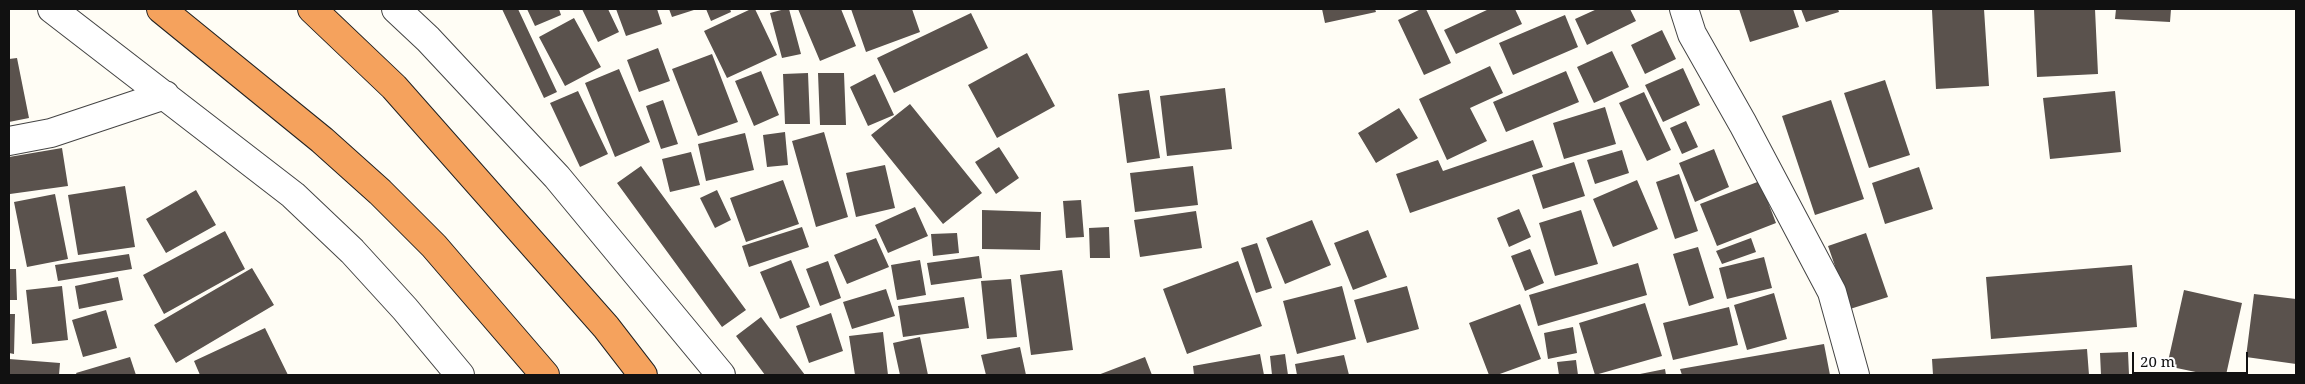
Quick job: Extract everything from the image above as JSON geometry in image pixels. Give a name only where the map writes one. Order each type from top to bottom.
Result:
[{"type":"highway","points":[[161,9],[322,140],[380,192],[434,246],[545,375]]},
{"type":"highway","points":[[312,9],[400,94],[606,327],[643,375]]},
{"type":"street","points":[[52,9],[293,196],[352,251],[405,309],[460,375]]},
{"type":"street","points":[[396,9],[448,60],[557,177],[721,375]]},
{"type":"street","points":[[1684,9],[1692,34],[1743,124],[1832,292],[1854,375]]},
{"type":"street","points":[[9,141],[51,133],[165,95]]},
{"type":"building","points":[[502,9],[518,9],[557,92],[544,98]]},
{"type":"building","points":[[527,9],[559,9],[561,15],[535,26]]},
{"type":"building","points":[[582,9],[608,9],[619,32],[598,42]]},
{"type":"building","points":[[616,9],[657,9],[662,24],[626,36]]},
{"type":"building","points":[[669,9],[697,9],[672,17]]},
{"type":"building","points":[[706,9],[730,9],[731,12],[711,21]]},
{"type":"building","points":[[751,9],[755,9],[777,55],[727,78],[704,31]]},
{"type":"building","points":[[789,9],[801,54],[782,58],[770,13]]},
{"type":"building","points":[[798,9],[841,9],[856,46],[820,61]]},
{"type":"building","points":[[851,9],[912,9],[920,32],[866,52]]},
{"type":"building","points":[[1322,9],[1375,9],[1376,12],[1325,23]]},
{"type":"building","points":[[1421,9],[1426,9],[1451,63],[1424,75],[1398,20]]},
{"type":"building","points":[[1489,9],[1515,9],[1522,24],[1456,54],[1444,30]]},
{"type":"building","points":[[1597,9],[1630,9],[1636,21],[1587,45],[1575,19]]},
{"type":"building","points":[[1739,9],[1793,9],[1799,27],[1750,42]]},
{"type":"building","points":[[1801,9],[1838,9],[1839,12],[1806,22]]},
{"type":"building","points":[[1984,9],[1989,86],[1936,89],[1932,10]]},
{"type":"building","points":[[2034,9],[2095,9],[2098,74],[2037,77]]},
{"type":"building","points":[[2116,9],[2171,9],[2170,22],[2115,19]]},
{"type":"building","points":[[971,13],[988,48],[894,93],[877,58]]},
{"type":"building","points":[[1565,15],[1578,47],[1513,75],[1499,43]]},
{"type":"building","points":[[574,18],[601,67],[565,86],[539,37]]},
{"type":"building","points":[[1662,30],[1676,59],[1645,74],[1631,45]]},
{"type":"building","points":[[658,48],[670,81],[639,92],[627,60]]},
{"type":"building","points":[[1612,51],[1629,87],[1594,103],[1577,67]]},
{"type":"building","points":[[1027,53],[1055,106],[997,138],[968,85]]},
{"type":"building","points":[[712,54],[738,122],[698,136],[672,69]]},
{"type":"building","points":[[17,58],[29,118],[9,122],[9,59]]},
{"type":"building","points":[[1490,66],[1503,93],[1470,108],[1487,141],[1447,160],[1419,99]]},
{"type":"building","points":[[1683,68],[1700,105],[1663,122],[1645,85]]},
{"type":"building","points":[[619,69],[650,142],[615,157],[585,83]]},
{"type":"building","points":[[761,71],[779,115],[754,126],[735,81]]},
{"type":"building","points":[[1566,71],[1579,102],[1506,132],[1493,102]]},
{"type":"building","points":[[808,73],[810,124],[785,124],[783,74]]},
{"type":"building","points":[[818,73],[844,73],[846,125],[820,125]]},
{"type":"building","points":[[875,74],[894,115],[868,126],[850,87]]},
{"type":"building","points":[[1885,80],[1910,155],[1869,168],[1844,93]]},
{"type":"building","points":[[1225,88],[1232,149],[1167,156],[1160,96]]},
{"type":"building","points":[[1149,90],[1160,158],[1127,163],[1118,94]]},
{"type":"building","points":[[578,91],[608,154],[580,167],[550,103]]},
{"type":"building","points":[[2115,91],[2121,152],[2050,159],[2043,98]]},
{"type":"building","points":[[1644,92],[1671,150],[1647,161],[1619,103]]},
{"type":"building","points":[[663,100],[678,144],[661,149],[646,106]]},
{"type":"building","points":[[1831,100],[1864,199],[1815,215],[1782,116]]},
{"type":"building","points":[[910,104],[982,193],[943,224],[871,135]]},
{"type":"building","points":[[1605,107],[1616,144],[1564,159],[1553,123]]},
{"type":"building","points":[[1399,108],[1418,138],[1376,163],[1358,133]]},
{"type":"building","points":[[1686,121],[1698,147],[1682,154],[1670,128]]},
{"type":"building","points":[[785,132],[788,165],[767,167],[763,135]]},
{"type":"building","points":[[824,132],[848,217],[816,227],[792,141]]},
{"type":"building","points":[[745,133],[754,170],[706,181],[698,144]]},
{"type":"building","points":[[1533,140],[1543,167],[1410,213],[1396,174],[1438,160],[1443,171]]},
{"type":"building","points":[[999,147],[1019,178],[996,194],[975,162]]},
{"type":"building","points":[[62,148],[68,186],[10,194],[9,157]]},
{"type":"building","points":[[1714,149],[1729,187],[1695,202],[1679,163]]},
{"type":"building","points":[[1622,150],[1629,173],[1595,184],[1587,160]]},
{"type":"building","points":[[691,152],[700,185],[670,192],[662,159]]},
{"type":"building","points":[[1574,162],[1585,196],[1543,209],[1532,175]]},
{"type":"building","points":[[885,165],[895,208],[856,217],[846,173]]},
{"type":"building","points":[[641,166],[746,310],[722,327],[617,183]]},
{"type":"building","points":[[1193,166],[1198,205],[1135,212],[1130,173]]},
{"type":"building","points":[[1919,167],[1933,209],[1885,224],[1872,183]]},
{"type":"building","points":[[1679,174],[1698,231],[1675,239],[1656,182]]},
{"type":"building","points":[[783,180],[799,224],[746,242],[730,198]]},
{"type":"building","points":[[1637,180],[1658,229],[1613,247],[1593,199]]},
{"type":"building","points":[[1760,181],[1776,223],[1717,246],[1700,204]]},
{"type":"building","points":[[125,186],[135,247],[78,255],[68,195]]},
{"type":"building","points":[[196,190],[216,225],[166,253],[146,219]]},
{"type":"building","points":[[717,190],[731,220],[715,228],[700,198]]},
{"type":"building","points":[[55,194],[68,259],[27,267],[14,202]]},
{"type":"building","points":[[1081,200],[1084,237],[1066,238],[1063,201]]},
{"type":"building","points":[[915,207],[928,236],[888,253],[875,225]]},
{"type":"building","points":[[1519,209],[1531,237],[1509,247],[1497,218]]},
{"type":"building","points":[[982,210],[1041,212],[1040,250],[982,249]]},
{"type":"building","points":[[1581,210],[1598,264],[1555,276],[1539,223]]},
{"type":"building","points":[[1196,211],[1202,248],[1140,257],[1134,220]]},
{"type":"building","points":[[1312,220],[1331,265],[1285,284],[1266,238]]},
{"type":"building","points":[[802,227],[809,247],[749,267],[742,246]]},
{"type":"building","points":[[1109,227],[1110,258],[1090,258],[1089,228]]},
{"type":"building","points":[[1368,230],[1387,277],[1353,290],[1334,243]]},
{"type":"building","points":[[225,231],[245,269],[164,314],[143,275]]},
{"type":"building","points":[[957,233],[959,253],[933,256],[931,234]]},
{"type":"building","points":[[1866,233],[1888,297],[1850,309],[1828,246]]},
{"type":"building","points":[[876,238],[889,267],[847,284],[834,255]]},
{"type":"building","points":[[1751,238],[1756,252],[1722,264],[1716,251]]},
{"type":"building","points":[[1257,243],[1272,288],[1256,293],[1241,248]]},
{"type":"building","points":[[1698,247],[1714,298],[1689,306],[1673,254]]},
{"type":"building","points":[[1530,249],[1544,283],[1525,291],[1511,256]]},
{"type":"building","points":[[129,254],[132,269],[58,281],[55,265]]},
{"type":"building","points":[[979,256],[982,278],[931,285],[927,263]]},
{"type":"building","points":[[1764,257],[1772,288],[1727,299],[1719,268]]},
{"type":"building","points":[[791,260],[810,307],[780,319],[760,272]]},
{"type":"building","points":[[920,260],[926,295],[897,300],[891,265]]},
{"type":"building","points":[[828,261],[841,298],[820,306],[806,269]]},
{"type":"building","points":[[1238,261],[1262,326],[1187,354],[1163,289]]},
{"type":"building","points":[[1638,263],[1647,295],[1538,326],[1529,295]]},
{"type":"building","points":[[2132,265],[2137,327],[1991,339],[1986,277]]},
{"type":"building","points":[[252,268],[274,305],[176,363],[154,325]]},
{"type":"building","points":[[9,269],[16,269],[17,300],[9,300]]},
{"type":"building","points":[[1062,270],[1073,350],[1031,355],[1020,275]]},
{"type":"building","points":[[118,277],[123,300],[79,309],[75,286]]},
{"type":"building","points":[[1011,279],[1017,337],[987,339],[981,281]]},
{"type":"building","points":[[62,286],[68,340],[32,344],[26,290]]},
{"type":"building","points":[[1342,286],[1356,339],[1297,354],[1283,301]]},
{"type":"building","points":[[1407,286],[1419,329],[1367,343],[1354,300]]},
{"type":"building","points":[[886,289],[895,316],[852,329],[843,302]]},
{"type":"building","points":[[2184,290],[2242,303],[2226,375],[2210,375],[2167,366]]},
{"type":"building","points":[[1774,293],[1787,339],[1747,350],[1734,305]]},
{"type":"building","points":[[2254,294],[2296,299],[2296,364],[2246,357]]},
{"type":"building","points":[[964,297],[969,328],[903,337],[898,306]]},
{"type":"building","points":[[1645,303],[1662,356],[1595,375],[1579,323]]},
{"type":"building","points":[[1520,304],[1541,359],[1497,375],[1489,375],[1469,323]]},
{"type":"building","points":[[1729,307],[1738,345],[1673,360],[1663,323]]},
{"type":"building","points":[[106,310],[117,348],[83,357],[72,320]]},
{"type":"building","points":[[831,313],[843,351],[809,363],[796,326]]},
{"type":"building","points":[[9,314],[15,314],[14,354],[9,353]]},
{"type":"building","points":[[761,317],[805,375],[765,375],[736,336]]},
{"type":"building","points":[[1573,327],[1577,353],[1548,359],[1544,333]]},
{"type":"building","points":[[265,328],[288,375],[200,375],[194,361]]},
{"type":"building","points":[[883,332],[888,375],[855,375],[849,336]]},
{"type":"building","points":[[920,337],[928,375],[900,375],[893,343]]},
{"type":"building","points":[[1824,344],[1830,375],[1682,375],[1680,369]]},
{"type":"building","points":[[1020,347],[1026,375],[986,375],[981,355]]},
{"type":"building","points":[[2087,349],[2089,375],[1933,375],[1932,359]]},
{"type":"building","points":[[2128,352],[2129,375],[2101,375],[2100,353]]},
{"type":"building","points":[[1260,354],[1264,375],[1194,375],[1193,366]]},
{"type":"building","points":[[1285,354],[1288,375],[1272,375],[1270,356]]},
{"type":"building","points":[[1344,355],[1349,375],[1297,375],[1295,364]]},
{"type":"building","points":[[130,357],[136,375],[77,375],[76,373]]},
{"type":"building","points":[[1145,357],[1152,375],[1098,375]]},
{"type":"building","points":[[9,359],[60,363],[59,375],[9,375]]},
{"type":"building","points":[[1576,360],[1578,375],[1559,375],[1557,362]]},
{"type":"building","points":[[1665,369],[1666,375],[1640,375],[1640,374]]}]
